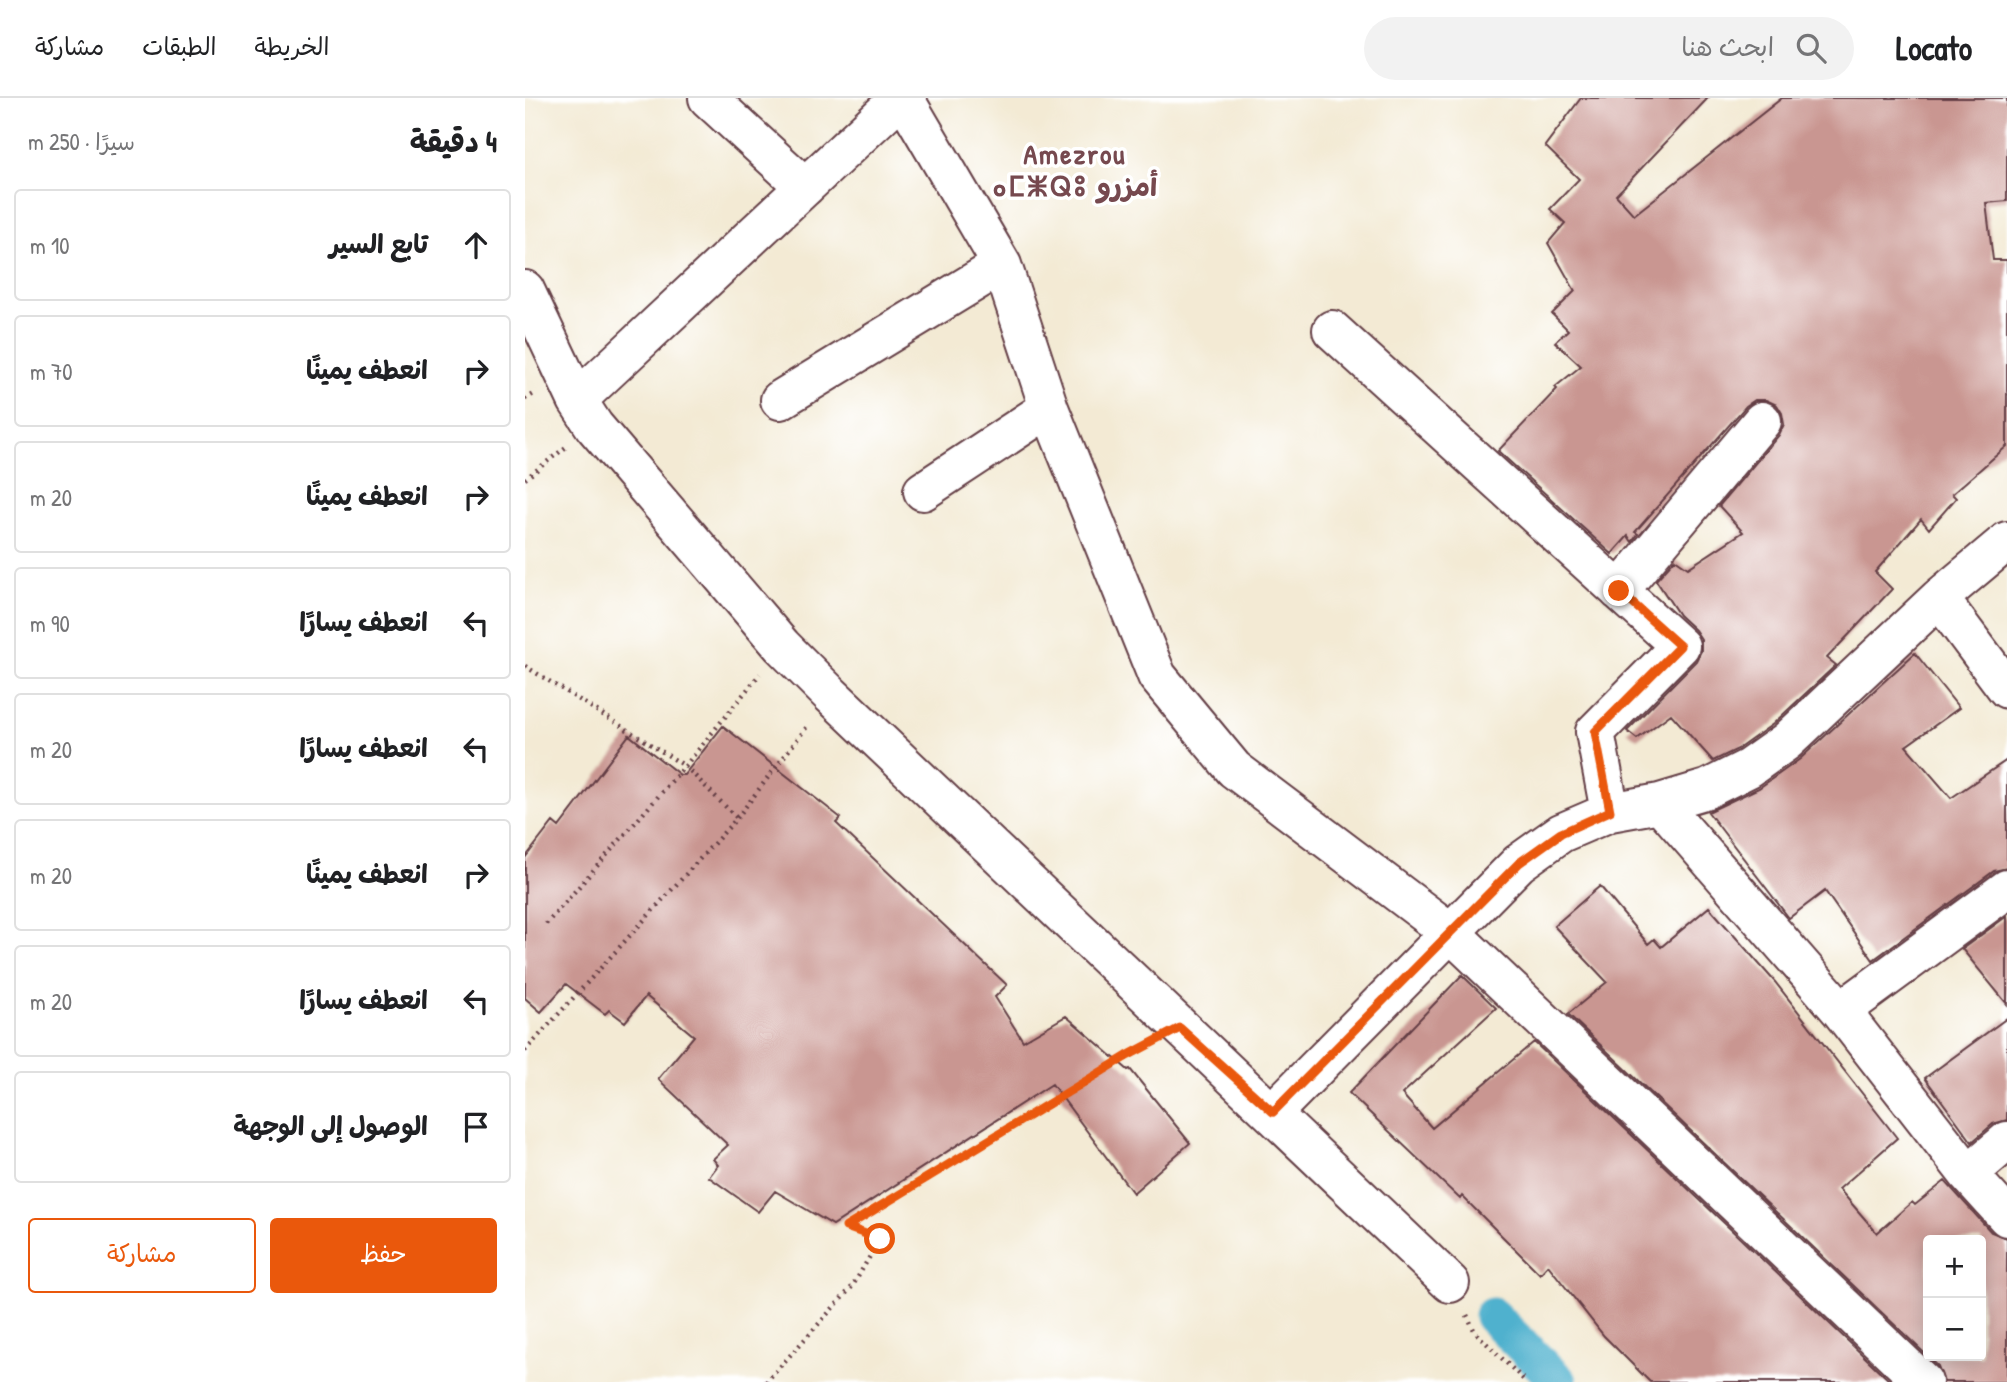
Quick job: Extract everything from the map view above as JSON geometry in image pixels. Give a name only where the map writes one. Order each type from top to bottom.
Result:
[{"type":"street","points":[[708,98],[805,187]]},
{"type":"street","points":[[585,413],[805,187],[902,98],[1002,265],[1049,408],[1157,676],[1234,769],[1450,932],[1923,1382]]},
{"type":"street","points":[[780,400],[1002,265]]},
{"type":"street","points":[[525,290],[585,413],[782,646],[1450,1283]]},
{"type":"street","points":[[1332,330],[1680,646],[1595,732],[1610,811]]},
{"type":"street","points":[[923,491],[1049,408]]},
{"type":"street","points":[[1619,591],[1762,421]]},
{"type":"street","points":[[1273,1112],[1519,863],[1561,833],[1610,811],[1660,803],[1707,789],[1749,768],[1787,741],[1939,598],[2007,541]]},
{"type":"street","points":[[1939,598],[2007,689]]},
{"type":"street","points":[[1660,803],[1841,1012],[1968,1174],[2007,1217]]},
{"type":"street","points":[[1841,1012],[2007,889]]},
{"type":"street","points":[[1968,1174],[2007,1141]]},
{"type":"path","points":[[525,479],[585,413]]},
{"type":"path","points":[[546,923],[685,766],[782,646]]},
{"type":"path","points":[[525,666],[685,766],[737,818]]},
{"type":"path","points":[[525,1051],[737,818],[831,695]]},
{"type":"path","points":[[766,1382],[852,1287],[880,1239],[846,1227],[1127,1056],[1180,1028]]},
{"type":"path","points":[[1450,1283],[1475,1332],[1526,1382]]},
{"type":"building","points":[[1581,98],[1708,98],[1616,195],[1634,215],[1782,98],[2007,98],[2007,201],[1986,203],[1993,260],[2007,260],[2007,446],[1952,494],[1956,498],[1929,529],[1921,519],[1875,572],[1892,589],[1827,658],[1836,665],[1773,724],[1738,749],[1713,761],[1671,714],[1637,739],[1627,731],[1696,661],[1701,651],[1701,639],[1679,615],[1656,580],[1675,559],[1688,568],[1743,532],[1719,506],[1779,435],[1784,424],[1777,405],[1766,400],[1755,400],[1746,406],[1635,532],[1638,534],[1632,542],[1628,536],[1612,554],[1498,451],[1557,389],[1555,387],[1581,366],[1555,342],[1568,330],[1552,314],[1575,291],[1548,243],[1565,223],[1550,209],[1579,179],[1545,146]]},
{"type":"building","points":[[1915,653],[1959,708],[1906,746],[1951,798],[2007,760],[2007,868],[1994,871],[1873,960],[1825,891],[1789,918],[1708,812],[1759,788],[1800,759]]},
{"type":"building","points":[[723,726],[841,818],[836,823],[1007,985],[995,997],[1023,1041],[1066,1016],[1130,1069],[1190,1143],[1133,1193],[1052,1084],[833,1225],[775,1191],[758,1212],[709,1177],[718,1165],[713,1159],[728,1145],[658,1079],[694,1036],[646,996],[625,1022],[609,1010],[605,1014],[566,984],[541,1012],[525,998],[525,858],[553,822],[559,827],[629,735],[680,775],[684,775]]},
{"type":"building","points":[[1600,886],[1648,944],[1654,939],[1661,947],[1709,907],[1775,982],[1897,1138],[1839,1189],[1877,1233],[1912,1202],[1915,1205],[1945,1181],[1991,1232],[2007,1238],[2007,1382],[1944,1382],[1938,1366],[1933,1361],[1986,1361],[1986,1235],[1923,1235],[1923,1352],[1568,1014],[1607,982],[1554,926]]},
{"type":"building","points":[[2007,916],[2007,1004],[1962,949]]},
{"type":"building","points":[[1462,975],[1496,1008],[1402,1094],[1432,1128],[1534,1042],[1891,1382],[1650,1382],[1604,1336],[1548,1265],[1540,1274],[1462,1196],[1460,1199],[1349,1093]]},
{"type":"building","points":[[2007,1018],[2007,1120],[1993,1124],[1972,1142],[1925,1078]]},
{"type":"waterway","points":[[1492,1316],[1559,1382]]},
{"type":"district","name":"Amezrou ⴰⵎⵥⵕⵓ أمزرو","points":[[1075,170]]},
{"type":"route","points":[[880,1239],[846,1227],[1127,1056],[1180,1028],[1273,1112],[1519,863],[1561,833],[1610,811],[1595,732],[1680,646],[1619,591]]}]
